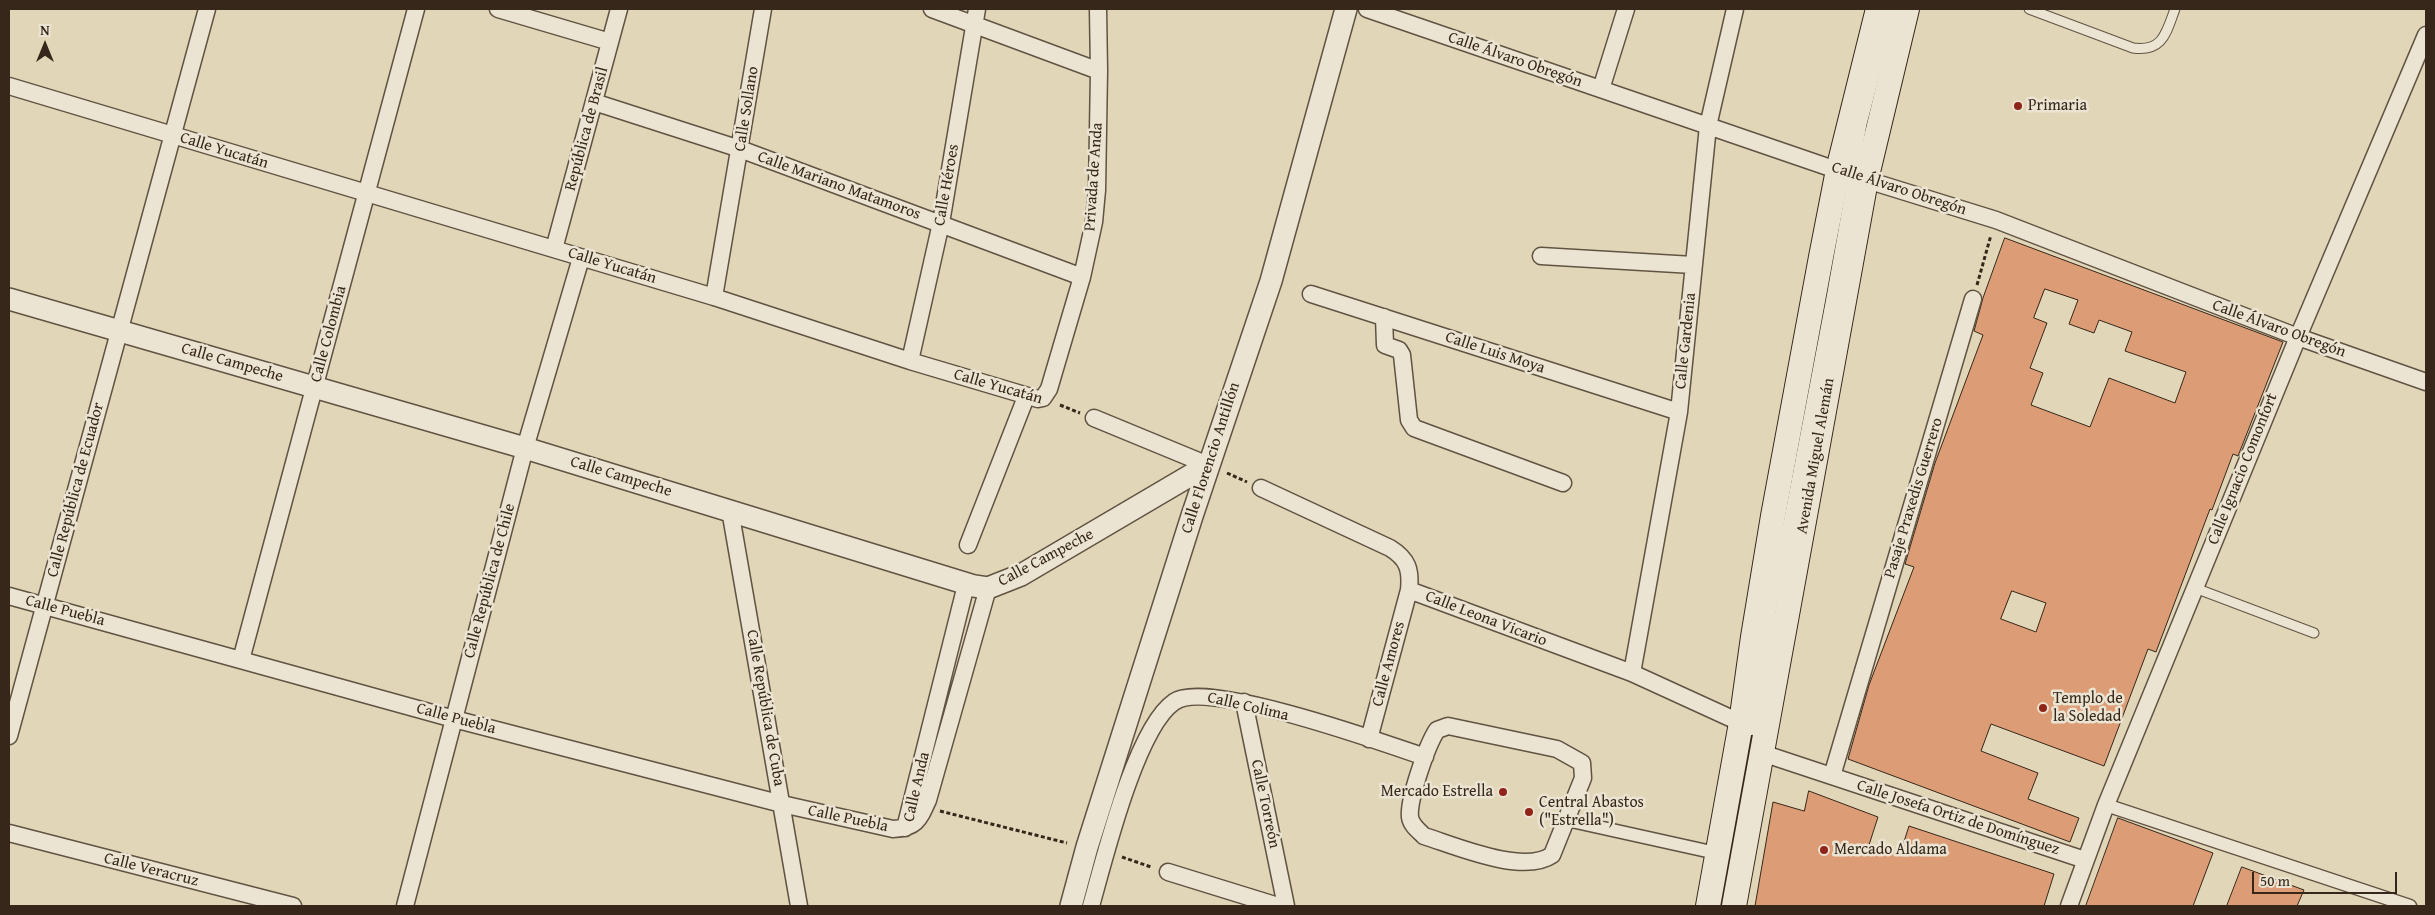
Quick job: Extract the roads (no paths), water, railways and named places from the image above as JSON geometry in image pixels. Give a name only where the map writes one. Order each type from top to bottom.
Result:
[{"type":"main road","name":"Avenida Miguel Alemán","points":[[1734,906],[1754,735],[1853,175],[1878,9]]},
{"type":"main road","name":"Avenida Miguel Alemán","points":[[1708,906],[1716,853],[1754,735],[1753,637],[1774,516],[1853,175],[1908,9]]},
{"type":"street","name":"Calle República de Ecuador","points":[[9,736],[207,9]]},
{"type":"street","name":"Calle Colombia","points":[[241,660],[416,9]]},
{"type":"street","points":[[498,9],[610,42]]},
{"type":"street","name":"República de Brasil","points":[[554,249],[619,9]]},
{"type":"street","name":"Calle Sollano","points":[[714,297],[763,9]]},
{"type":"street","points":[[932,9],[1099,71]]},
{"type":"street","name":"Calle Héroes","points":[[910,361],[941,224],[977,9]]},
{"type":"street","name":"Privada de Anda","points":[[1043,398],[1050,389],[1082,277],[1094,222],[1097,190],[1098,9]]},
{"type":"street","name":"Calle Florencio Antillón","points":[[1071,906],[1096,850],[1208,465],[1271,281],[1346,9]]},
{"type":"street","name":"Calle Álvaro Obregón","points":[[1367,9],[1853,175],[1996,220],[2298,337],[2426,382]]},
{"type":"street","points":[[1601,90],[1626,9]]},
{"type":"street","name":"Calle Gardenia","points":[[1632,673],[1679,412],[1708,126],[1735,9]]},
{"type":"street","name":"Calle Ignacio Comonfort","points":[[2069,906],[2106,805],[2298,337],[2426,35]]},
{"type":"street","name":"Calle Yucatán","points":[[9,86],[714,297],[1026,397],[1043,398]]},
{"type":"street","name":"Calle Mariano Matamoros","points":[[594,102],[740,149],[1082,277]]},
{"type":"street","points":[[1541,256],[1693,265]]},
{"type":"street","name":"Calle República de Chile","points":[[405,906],[525,448],[581,258]]},
{"type":"street","name":"Calle Luis Moya","points":[[1311,294],[1679,412]]},
{"type":"street","name":"Calle Campeche","points":[[9,299],[316,386],[525,448],[730,510],[966,585],[988,588],[1021,575],[1208,465]]},
{"type":"street","name":"Pasaje Praxedis Guerrero","points":[[1832,776],[1973,299]]},
{"type":"street","points":[[1384,317],[1385,345],[1399,350],[1402,355],[1409,420],[1414,428],[1562,483]]},
{"type":"street","points":[[968,545],[1026,397]]},
{"type":"street","points":[[1094,418],[1208,465]]},
{"type":"street","name":"Calle Leona Vicario","points":[[1261,488],[1401,554],[1407,562],[1410,576],[1409,590],[1632,673],[1754,735]]},
{"type":"street","name":"Calle República de Cuba","points":[[730,510],[799,906]]},
{"type":"street","name":"Calle Anda","points":[[906,828],[966,585]]},
{"type":"street","name":"Calle Anda","points":[[906,828],[920,818],[925,807],[988,588]]},
{"type":"street","name":"Calle Amores","points":[[1369,739],[1409,590]]},
{"type":"street","name":"Calle Puebla","points":[[9,596],[454,719],[782,804],[884,827],[906,828]]},
{"type":"street","name":"Calle Colima","points":[[1096,850],[1162,712],[1175,700],[1189,696],[1205,696],[1244,702],[1424,757]]},
{"type":"street","name":"Calle Torreón","points":[[1244,702],[1286,906]]},
{"type":"street","points":[[1448,726],[1556,749],[1582,763],[1583,778],[1567,820],[1552,855],[1544,860],[1533,863],[1512,862],[1424,836],[1414,826],[1410,818],[1410,806],[1424,757],[1436,730],[1448,726]]},
{"type":"street","name":"Calle Josefa Ortiz de Domínguez","points":[[1754,735],[1832,776],[2085,860]]},
{"type":"street","points":[[2106,805],[2410,906]]},
{"type":"street","points":[[1567,820],[1716,853]]},
{"type":"street","name":"Calle Veracruz","points":[[9,833],[293,906]]},
{"type":"street","name":"Calle Florencio Antillón","points":[[1091,906],[1096,850]]},
{"type":"street","points":[[1168,872],[1278,906]]},
{"type":"lane","points":[[1853,175],[1862,124],[1892,9]]},
{"type":"lane","points":[[2029,9],[2133,48],[2146,50],[2157,44],[2164,37],[2175,9]]},
{"type":"lane","points":[[2195,588],[2314,633]]},
{"type":"place","name":"Primaria","points":[[2018,106]]},
{"type":"place","name":"Templo de la Soledad","points":[[2043,708]]},
{"type":"place","name":"Mercado Estrella","points":[[1503,792]]},
{"type":"place","name":"Central Abastos (\"Estrella\")","points":[[1529,812]]},
{"type":"place","name":"Mercado Aldama","points":[[1824,850]]}]
